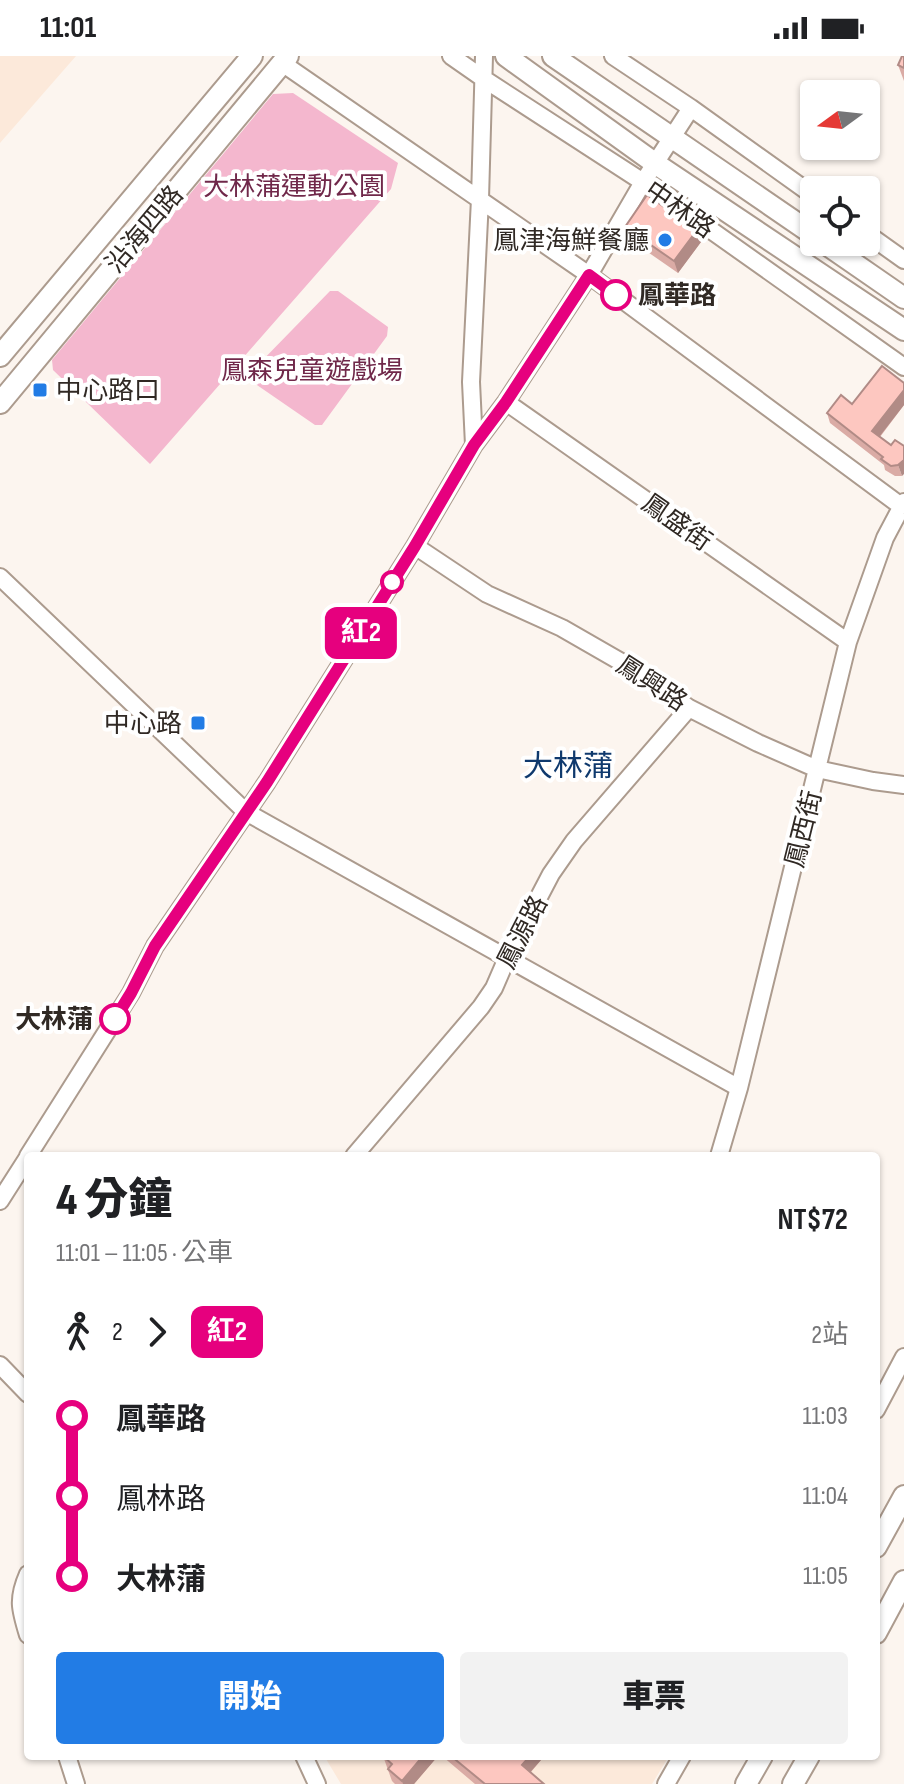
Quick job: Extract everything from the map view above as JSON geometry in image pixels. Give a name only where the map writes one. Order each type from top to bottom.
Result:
[{"type":"street","name":"沿海四路","points":[[0,356],[252,56]]},
{"type":"street","name":"中林路","points":[[451,56],[643,182],[904,367]]},
{"type":"street","points":[[474,445],[471,382],[484,56]]},
{"type":"street","name":"中林路","points":[[506,56],[656,164],[904,330]]},
{"type":"street","name":"中林路","points":[[553,56],[800,225]]},
{"type":"street","points":[[613,56],[800,186]]},
{"type":"street","name":"沿海四路","points":[[0,403],[285,59]]},
{"type":"street","points":[[285,59],[589,275],[902,504]]},
{"type":"street","points":[[31,1152],[131,993],[155,946],[275,770],[415,546],[474,445],[506,402],[589,275],[691,108]]},
{"type":"street","points":[[880,243],[904,260]]},
{"type":"street","points":[[843,256],[904,298]]},
{"type":"street","name":"鳳盛街","points":[[506,402],[848,642]]},
{"type":"street","name":"鳳西街","points":[[720,1152],[739,1088],[848,642],[885,538],[902,504]]},
{"type":"street","name":"鳳興路","points":[[415,546],[487,594],[562,628],[642,674],[689,708],[758,743],[817,769],[904,785]]},
{"type":"street","points":[[0,577],[246,812],[739,1088]]},
{"type":"street","name":"鳳源路","points":[[357,1152],[481,1007],[494,988],[551,874],[574,841],[689,708]]},
{"type":"street","points":[[0,1201],[24,1162]]},
{"type":"street","points":[[880,1402],[904,1357]]},
{"type":"street","points":[[0,1365],[24,1390]]},
{"type":"street","points":[[880,1540],[904,1496]]},
{"type":"street","points":[[880,1626],[904,1581]]},
{"type":"street","points":[[24,1584],[19,1596],[24,1622]]},
{"type":"street","points":[[68,1760],[76,1784]]},
{"type":"street","points":[[306,1760],[317,1784]]},
{"type":"street","points":[[666,1784],[680,1760]]},
{"type":"street","points":[[746,1784],[760,1760]]},
{"type":"street","points":[[793,1784],[807,1760]]},
{"type":"shaded area","points":[[0,56],[76,56],[0,143]]},
{"type":"shaded area","points":[[327,1760],[667,1760],[652,1784],[341,1784]]},
{"type":"green space","name":"大林蒲運動公園","points":[[293,93],[398,163],[391,189],[150,464],[53,370],[52,360],[273,94]]},
{"type":"green space","name":"鳳森兒童遊戲場","points":[[330,291],[338,291],[388,327],[387,336],[322,425],[315,425],[251,381],[251,372]]},
{"type":"building","points":[[904,56],[904,68],[898,65]]},
{"type":"building","name":"鳳津海鮮餐廳","points":[[647,195],[697,230],[674,261],[625,227]]},
{"type":"building","points":[[882,366],[904,383],[904,390],[872,431],[891,445],[895,440],[904,446],[904,460],[891,466],[827,413],[841,395],[852,404]]},
{"type":"building","points":[[388,1760],[420,1760],[402,1781],[388,1769],[392,1764]]},
{"type":"building","points":[[456,1760],[526,1760],[522,1765],[544,1784],[485,1784]]},
{"type":"bus line","name":"紅2","points":[[115,1019],[155,946],[267,782],[415,546],[474,445],[506,402],[589,275],[616,295]]},
{"type":"place","name":"鳳津海鮮餐廳","points":[[665,240]]},
{"type":"place","name":"鳳華路","points":[[616,295]]},
{"type":"place","name":"中心路口","points":[[40,390]]},
{"type":"place","name":"中心路","points":[[198,723]]},
{"type":"place","name":"大林蒲","points":[[115,1019]]},
{"type":"district","name":"大林蒲","points":[[568,766]]}]
